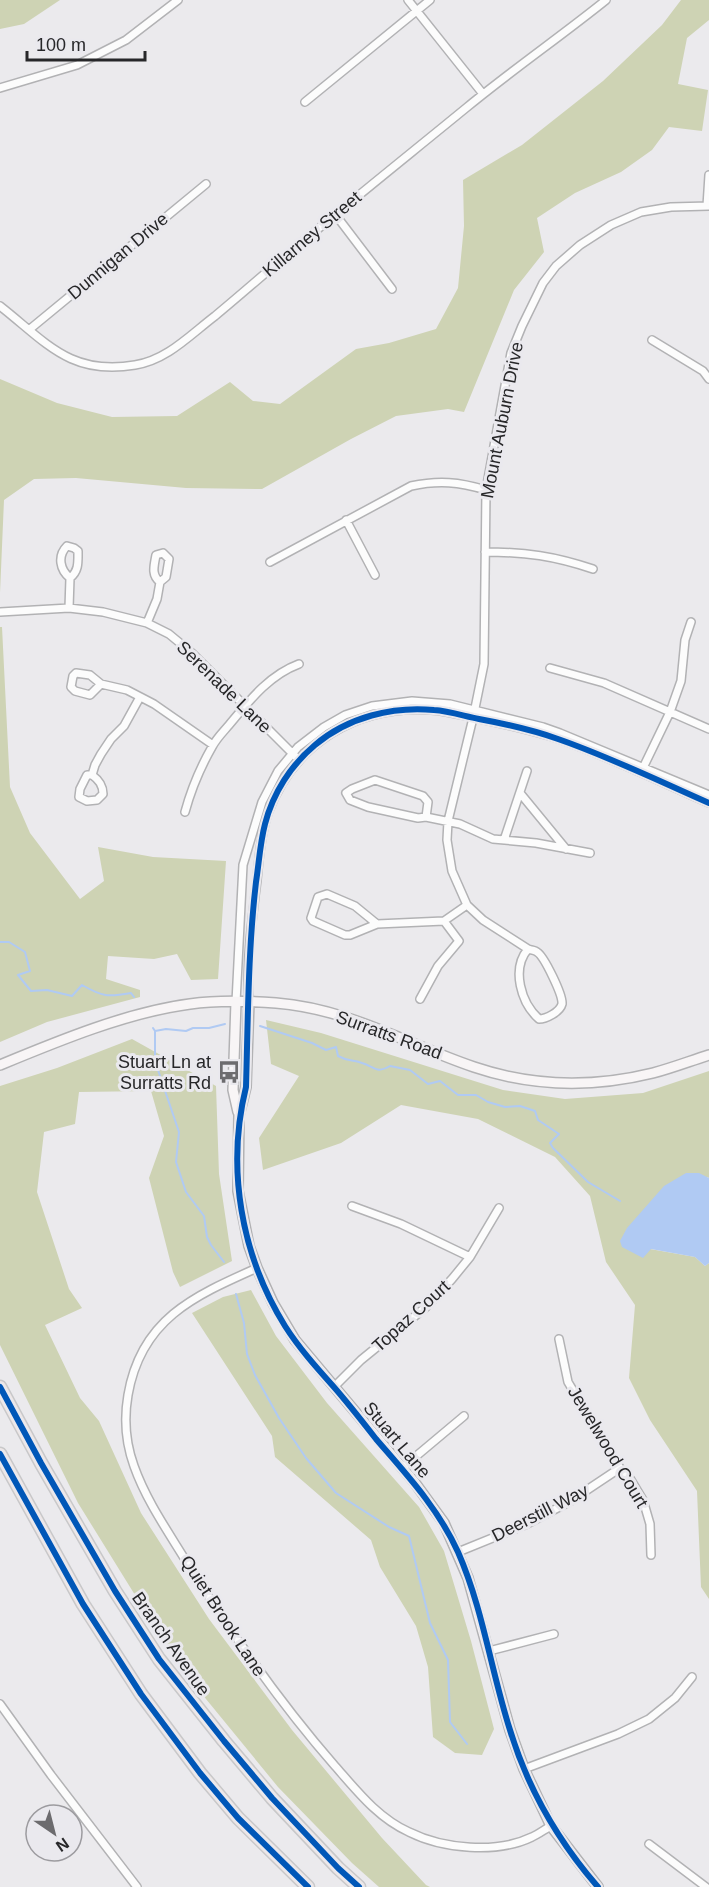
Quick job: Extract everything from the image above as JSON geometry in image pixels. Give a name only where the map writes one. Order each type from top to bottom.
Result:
[{"type":"highway","name":"Branch Avenue","points":[[0,1387],[115,1591],[159,1659],[272,1798],[359,1887]]},
{"type":"highway","points":[[0,1454],[84,1604],[141,1694],[200,1773],[238,1818],[309,1887]]},
{"type":"street","points":[[0,88],[77,65],[126,40],[178,0]]},
{"type":"street","points":[[408,0],[483,94]]},
{"type":"street","points":[[305,102],[430,0]]},
{"type":"street","name":"Killarney Street","points":[[0,306],[55,351],[80,363],[103,367],[136,365],[155,359],[172,350],[483,94],[606,0]]},
{"type":"street","points":[[708,206],[709,175]]},
{"type":"street","name":"Dunnigan Drive","points":[[30,329],[206,184]]},
{"type":"street","name":"Mount Auburn Drive","points":[[467,905],[449,864],[448,821],[474,714],[486,648],[486,490],[511,353],[534,300],[556,266],[580,245],[611,225],[641,212],[671,207],[708,206]]},
{"type":"street","points":[[335,214],[392,289]]},
{"type":"street","points":[[652,340],[706,368],[709,379]]},
{"type":"street","points":[[270,562],[399,491],[422,483],[463,483],[486,490]]},
{"type":"street","points":[[346,520],[375,575]]},
{"type":"street","points":[[485,552],[531,553],[567,560],[593,569]]},
{"type":"street","points":[[69,608],[70,578]]},
{"type":"street","points":[[147,623],[157,599],[160,582]]},
{"type":"street","name":"Serenade Lane","points":[[0,612],[69,608],[103,612],[147,623],[169,634],[200,661],[298,760]]},
{"type":"street","points":[[642,770],[670,712],[681,681],[685,640],[691,622]]},
{"type":"street","points":[[185,812],[190,794],[213,744],[245,706],[278,675],[299,664]]},
{"type":"street","points":[[550,668],[604,683],[709,729]]},
{"type":"street","points":[[102,684],[127,690],[154,704],[213,744]]},
{"type":"street","points":[[92,775],[101,754],[124,726],[140,697]]},
{"type":"street","points":[[236,1002],[243,866],[262,802],[278,771],[292,753],[311,736],[334,721],[372,706],[425,700],[450,704],[502,723],[557,738],[709,795]]},
{"type":"street","points":[[249,1002],[253,913],[261,841],[268,813],[279,789],[298,760],[336,730],[381,713],[401,710],[433,710],[474,714]]},
{"type":"street","points":[[642,770],[709,803]]},
{"type":"street","points":[[504,840],[527,771]]},
{"type":"street","points":[[426,817],[428,802],[423,796],[375,780],[346,793],[350,800],[368,807],[460,824],[486,837],[591,853]]},
{"type":"street","points":[[520,793],[566,849]]},
{"type":"street","points":[[376,924],[355,906],[327,894],[318,897],[311,918],[313,921],[350,934],[376,924],[444,921],[467,905],[483,920],[528,949],[538,952],[545,961],[561,996],[562,1004],[543,1020],[532,1013],[519,982],[518,971],[521,960],[528,949]]},
{"type":"street","points":[[420,999],[438,966],[459,940],[444,921]]},
{"type":"street","name":"Surratts Road","points":[[0,1065],[67,1038],[128,1018],[189,1004],[236,1002],[278,1003],[338,1014],[473,1067],[515,1079],[542,1083],[594,1084],[652,1073],[709,1055]]},
{"type":"street","name":"Stuart Lane","points":[[236,1002],[233,1090],[239,1115]]},
{"type":"street","name":"Stuart Lane","points":[[249,1002],[246,1087],[239,1115],[237,1191],[249,1246],[257,1268],[285,1326],[310,1360],[432,1505],[444,1523],[468,1578],[510,1730],[524,1769],[551,1826],[598,1887]]},
{"type":"street","points":[[352,1206],[410,1228],[470,1257]]},
{"type":"street","name":"Topaz Court","points":[[334,1387],[361,1360],[426,1307],[452,1279],[470,1257],[499,1208]]},
{"type":"street","name":"Quiet Brook Lane","points":[[257,1268],[207,1291],[171,1315],[160,1325],[138,1361],[127,1403],[128,1448],[152,1505],[224,1621],[268,1684],[317,1746],[375,1810],[410,1833],[429,1840],[469,1848],[513,1844],[531,1838],[551,1826]]},
{"type":"street","name":"Jewelwood Court","points":[[559,1339],[568,1382],[581,1407],[620,1468],[637,1489],[648,1513],[652,1535],[651,1555]]},
{"type":"street","points":[[402,1468],[464,1416]]},
{"type":"street","name":"Deerstill Way","points":[[458,1552],[527,1524],[588,1490],[620,1468]]},
{"type":"street","points":[[489,1651],[554,1634]]},
{"type":"street","points":[[524,1769],[609,1738],[649,1719],[675,1698],[692,1677]]},
{"type":"street","points":[[0,1704],[137,1887]]},
{"type":"street","points":[[649,1844],[706,1887]]},
{"type":"green space","points":[[0,0],[60,0],[24,24],[0,29]]},
{"type":"green space","points":[[681,0],[709,0],[709,20],[687,38],[678,84],[708,90],[702,131],[669,127],[652,150],[621,172],[575,193],[537,218],[544,252],[514,290],[464,412],[448,409],[396,416],[262,489],[186,488],[76,478],[34,479],[4,500],[0,593],[0,379],[57,403],[112,417],[177,416],[230,382],[253,401],[280,404],[356,349],[389,343],[436,329],[458,288],[464,226],[463,180],[522,145],[603,81],[662,25]]},
{"type":"green space","points":[[0,627],[2,627],[10,787],[30,833],[80,899],[104,881],[98,847],[153,857],[226,861],[218,979],[191,980],[177,954],[154,959],[108,956],[106,979],[140,990],[140,997],[47,1022],[0,1042]]},
{"type":"green space","points":[[266,1020],[321,1033],[503,1090],[565,1099],[643,1093],[709,1071],[709,1178],[707,1177],[650,1249],[695,1257],[705,1266],[709,1263],[709,1599],[701,1587],[697,1491],[650,1420],[629,1378],[635,1305],[606,1262],[590,1196],[555,1157],[478,1119],[401,1105],[341,1143],[263,1170],[259,1138],[299,1076],[271,1064]]},
{"type":"green space","points":[[132,1039],[216,1086],[219,1174],[232,1261],[180,1287],[173,1272],[149,1178],[164,1136],[151,1091],[79,1092],[75,1124],[44,1132],[37,1192],[69,1289],[82,1308],[45,1325],[80,1398],[99,1421],[141,1513],[209,1619],[292,1730],[382,1838],[430,1887],[379,1887],[352,1863],[278,1787],[206,1699],[161,1637],[78,1503],[0,1345],[0,1086],[57,1068]]},
{"type":"green space","points":[[251,1290],[276,1336],[327,1403],[419,1507],[444,1551],[494,1729],[482,1755],[455,1753],[433,1737],[428,1667],[416,1626],[380,1567],[371,1540],[275,1457],[272,1436],[192,1313],[223,1297]]},
{"type":"water","points":[[686,1173],[699,1173],[709,1178],[709,1263],[705,1266],[695,1257],[651,1249],[643,1258],[622,1247],[620,1241],[627,1228],[664,1186]]},
{"type":"waterway","points":[[0,942],[9,942],[25,952],[30,971],[18,975],[31,991],[47,990],[72,996],[82,985],[101,994],[131,993],[134,997]]},
{"type":"waterway","points":[[155,1031],[166,1029],[186,1031],[225,1024]]},
{"type":"waterway","points":[[260,1026],[326,1050],[336,1047],[338,1056],[376,1069],[390,1066],[410,1070],[428,1084],[440,1081],[458,1095],[476,1095],[488,1102],[505,1107],[520,1106],[535,1111],[538,1120],[559,1134],[550,1143],[553,1148],[588,1182],[620,1201]]},
{"type":"waterway","points":[[153,1028],[158,1070],[179,1132],[176,1162],[186,1192],[204,1216],[207,1237],[224,1262]]},
{"type":"waterway","points":[[236,1294],[244,1323],[247,1354],[255,1375],[279,1418],[306,1458],[336,1493],[389,1527],[409,1536],[430,1623],[448,1660],[450,1722],[467,1744]]},
{"type":"cycle path","points":[[598,1887],[557,1833],[535,1793],[517,1752],[503,1708],[474,1596],[450,1536],[421,1492],[296,1342],[270,1299],[258,1270],[248,1241],[242,1210],[237,1149],[246,1087],[253,908],[265,824],[284,780],[298,761],[328,735],[356,721],[387,712],[418,709],[440,711],[539,733],[596,754],[709,803]]},
{"type":"cycle path","points":[[0,1387],[115,1591],[159,1659],[272,1798],[359,1887]]},
{"type":"cycle path","points":[[0,1454],[83,1604],[141,1694],[200,1773],[238,1818],[308,1887]]},
{"type":"place","name":"Stuart Ln at Surratts Rd","points":[[229,1072]]}]
